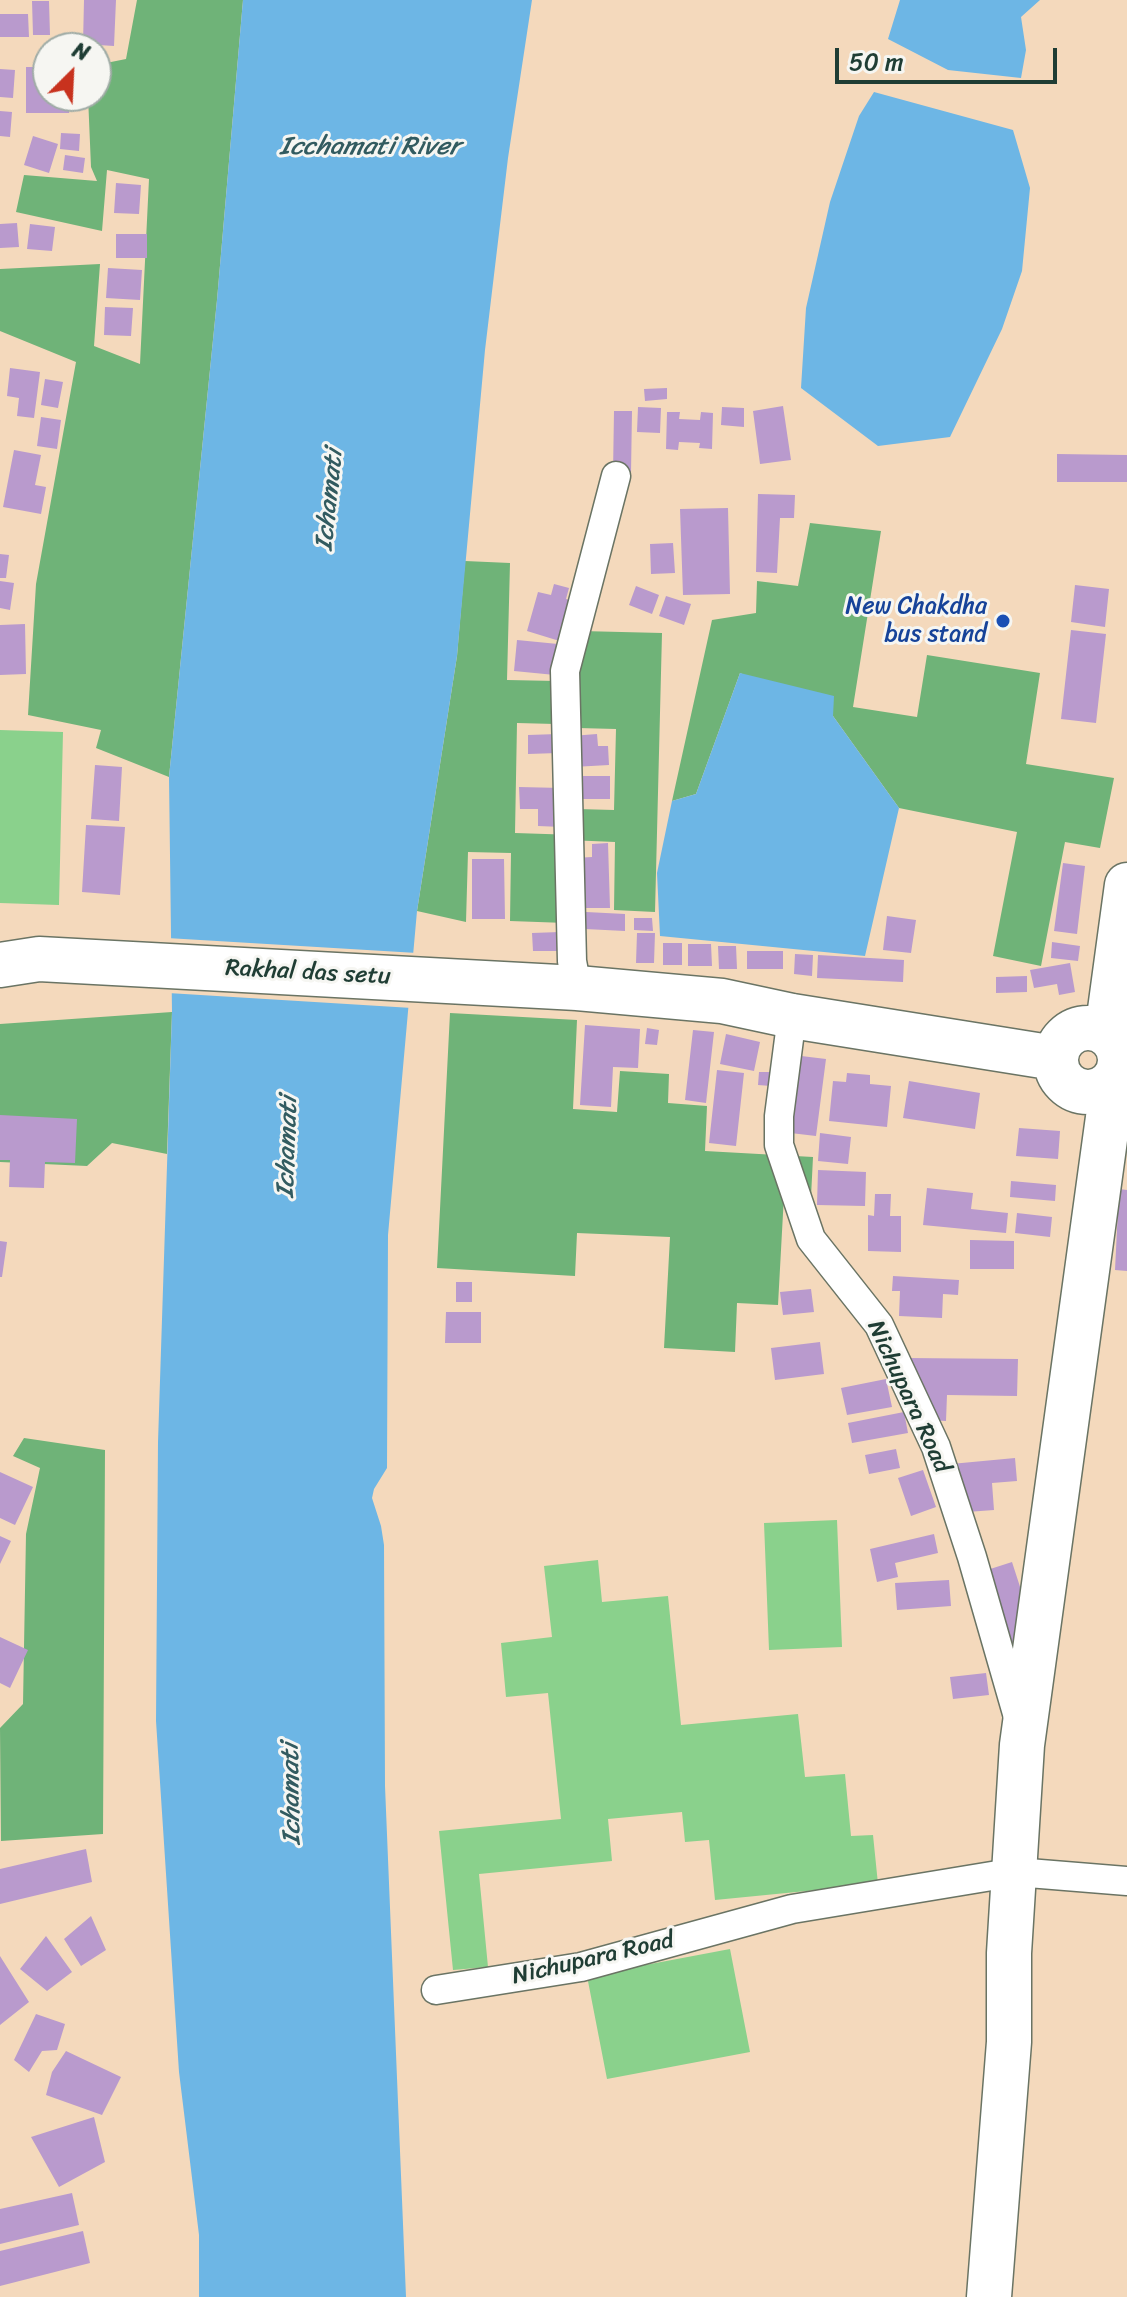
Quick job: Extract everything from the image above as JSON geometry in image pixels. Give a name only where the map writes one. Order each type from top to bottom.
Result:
[{"type":"highway","points":[[989,2297],[1009,2042],[1009,1953],[1022,1745],[1117,1061],[1127,885]]},
{"type":"highway","name":"Rakhal das setu","points":[[19,962],[571,988],[722,1001],[792,1016],[1055,1058],[1060,1041],[1073,1030],[1090,1027],[1117,1061]]},
{"type":"street","points":[[571,988],[565,671],[616,476]]},
{"type":"street","name":"Nichupara Road","points":[[792,1016],[779,1116],[779,1145],[811,1239],[879,1325],[936,1447],[1016,1708],[1022,1745]]},
{"type":"street","name":"Nichupara Road","points":[[436,1990],[581,1967],[792,1909],[1016,1872],[1127,1881]]},
{"type":"green space","points":[[137,0],[243,0],[217,300],[169,777],[96,748],[101,730],[28,715],[36,584],[76,362],[0,331],[0,269],[100,264],[94,346],[140,364],[149,179],[107,170],[102,231],[16,212],[24,175],[97,181],[91,167],[89,112],[112,112],[112,62],[126,59]]},
{"type":"green space","points":[[810,523],[881,531],[853,707],[917,717],[927,655],[1040,673],[1026,764],[1114,778],[1100,848],[1065,842],[1041,966],[993,956],[1017,832],[899,808],[833,716],[740,673],[696,794],[672,801],[712,620],[756,613],[757,581],[798,586]]},
{"type":"green space","points":[[465,561],[510,563],[507,680],[556,681],[555,724],[517,723],[515,833],[576,835],[577,809],[614,810],[616,729],[578,728],[581,631],[662,633],[655,912],[614,910],[615,842],[568,840],[566,923],[510,921],[511,853],[468,852],[466,922],[417,911],[457,656]]},
{"type":"green space","points":[[0,730],[63,732],[59,905],[0,903]]},
{"type":"green space","points":[[172,1012],[167,1154],[112,1143],[87,1166],[0,1162],[0,1024]]},
{"type":"green space","points":[[450,1013],[577,1020],[573,1109],[617,1112],[620,1071],[669,1074],[668,1103],[707,1106],[705,1151],[813,1157],[811,1197],[784,1195],[778,1305],[737,1303],[735,1352],[664,1348],[670,1237],[577,1233],[575,1276],[437,1268]]},
{"type":"green space","points":[[24,1438],[105,1450],[103,1834],[1,1841],[0,1728],[23,1704],[26,1534],[40,1468],[13,1456]]},
{"type":"green space","points":[[837,1520],[842,1647],[769,1650],[764,1523]]},
{"type":"green space","points":[[598,1560],[602,1602],[668,1596],[681,1725],[798,1714],[805,1777],[845,1774],[851,1836],[873,1835],[878,1884],[715,1900],[709,1840],[685,1842],[682,1812],[608,1819],[612,1861],[479,1874],[488,1967],[453,1970],[439,1831],[561,1819],[548,1693],[506,1697],[501,1643],[552,1637],[544,1566]]},
{"type":"green space","points":[[730,1949],[750,2052],[607,2079],[587,1976]]},
{"type":"water","name":"Icchamati River","points":[[243,0],[532,0],[508,158],[485,350],[457,656],[417,911],[388,1235],[387,1468],[372,1498],[384,1545],[385,1786],[406,2297],[199,2297],[199,2235],[179,2072],[156,1721],[158,1442],[172,1012],[169,777],[217,300]]},
{"type":"water","points":[[900,0],[1040,0],[1021,17],[1026,50],[1021,78],[948,70],[888,39]]},
{"type":"water","points":[[874,92],[1013,130],[1030,188],[1022,271],[1002,329],[950,437],[878,446],[801,388],[806,308],[830,202],[859,116]]},
{"type":"water","points":[[740,673],[834,696],[833,716],[899,808],[865,956],[660,936],[657,873],[672,801],[696,794]]},
{"type":"pier","points":[[167,938],[417,953],[412,1008],[168,993]]},
{"type":"building","points":[[84,0],[116,0],[114,46],[112,32],[83,32]]},
{"type":"building","points":[[32,1],[49,1],[50,32],[33,32]]},
{"type":"building","points":[[0,14],[28,14],[29,37],[0,37]]},
{"type":"building","points":[[26,67],[32,67],[32,112],[69,113],[26,113]]},
{"type":"building","points":[[0,69],[15,70],[13,98],[0,97]]},
{"type":"building","points":[[0,111],[12,112],[10,137],[0,136]]},
{"type":"building","points":[[61,133],[80,134],[79,151],[60,149]]},
{"type":"building","points":[[33,136],[58,144],[49,173],[24,165]]},
{"type":"building","points":[[65,155],[85,158],[83,173],[63,170]]},
{"type":"building","points":[[116,183],[141,185],[139,214],[114,213]]},
{"type":"building","points":[[17,223],[19,247],[0,248],[0,224]]},
{"type":"building","points":[[30,224],[55,227],[52,251],[27,249]]},
{"type":"building","points":[[116,234],[147,234],[147,258],[116,258]]},
{"type":"building","points":[[108,268],[142,270],[140,300],[106,298]]},
{"type":"building","points":[[105,307],[133,308],[131,336],[104,335]]},
{"type":"building","points":[[10,368],[40,372],[34,418],[17,416],[19,398],[7,396]]},
{"type":"building","points":[[45,379],[63,382],[58,408],[41,405]]},
{"type":"building","points":[[667,388],[667,399],[645,401],[644,389]]},
{"type":"building","points":[[783,406],[791,460],[760,464],[753,411]]},
{"type":"building","points":[[638,407],[661,408],[660,433],[637,432]]},
{"type":"building","points":[[722,407],[744,408],[744,427],[721,425]]},
{"type":"building","points":[[614,411],[632,411],[631,473],[613,473]]},
{"type":"building","points":[[667,412],[680,412],[679,419],[700,420],[701,412],[713,413],[712,449],[699,448],[700,443],[679,442],[678,450],[666,449]]},
{"type":"building","points":[[41,417],[61,420],[57,449],[37,446]]},
{"type":"building","points":[[14,450],[41,455],[35,485],[46,487],[41,514],[3,507]]},
{"type":"building","points":[[1057,454],[1127,455],[1127,482],[1057,482]]},
{"type":"building","points":[[758,494],[795,495],[794,518],[780,518],[777,573],[756,572]]},
{"type":"building","points":[[728,508],[730,594],[683,595],[680,509]]},
{"type":"building","points":[[673,543],[675,573],[651,574],[650,544]]},
{"type":"building","points":[[0,554],[9,555],[6,578],[0,578]]},
{"type":"building","points":[[0,581],[14,583],[10,610],[0,608]]},
{"type":"building","points":[[554,584],[569,588],[566,599],[577,602],[566,643],[527,631],[538,592],[551,595]]},
{"type":"building","points":[[1075,585],[1109,589],[1105,627],[1071,622]]},
{"type":"building","points":[[636,586],[659,595],[652,614],[629,605]]},
{"type":"building","points":[[666,596],[691,604],[684,625],[659,616]]},
{"type":"building","points":[[25,624],[26,674],[0,675],[0,625]]},
{"type":"building","points":[[1071,630],[1106,634],[1096,723],[1061,719]]},
{"type":"building","points":[[517,640],[558,644],[555,675],[514,671]]},
{"type":"building","points":[[558,734],[558,753],[528,754],[528,735]]},
{"type":"building","points":[[597,734],[598,746],[608,746],[609,765],[573,767],[571,736]]},
{"type":"building","points":[[95,765],[122,767],[119,821],[91,819]]},
{"type":"building","points":[[574,776],[610,776],[610,799],[574,799]]},
{"type":"building","points":[[519,787],[562,788],[562,827],[538,826],[538,809],[520,809]]},
{"type":"building","points":[[86,825],[125,827],[120,895],[82,892]]},
{"type":"building","points":[[608,843],[610,908],[575,908],[574,858],[592,857],[592,844]]},
{"type":"building","points":[[472,859],[504,859],[505,919],[472,919]]},
{"type":"building","points":[[1063,863],[1085,866],[1077,934],[1054,931]]},
{"type":"building","points":[[586,912],[625,914],[625,931],[585,929]]},
{"type":"building","points":[[887,916],[916,920],[911,953],[883,950]]},
{"type":"building","points":[[634,918],[652,918],[653,931],[634,930]]},
{"type":"building","points":[[560,932],[560,951],[533,951],[532,933]]},
{"type":"building","points":[[637,933],[655,933],[654,963],[636,963]]},
{"type":"building","points":[[1052,942],[1080,946],[1078,961],[1051,958]]},
{"type":"building","points":[[663,943],[682,943],[682,965],[663,965]]},
{"type":"building","points":[[688,944],[711,944],[712,966],[688,966]]},
{"type":"building","points":[[718,946],[736,946],[737,969],[719,969]]},
{"type":"building","points":[[747,951],[783,951],[783,969],[747,969]]},
{"type":"building","points":[[795,954],[813,955],[812,976],[794,974]]},
{"type":"building","points":[[818,955],[904,960],[903,982],[817,978]]},
{"type":"building","points":[[1070,963],[1075,992],[1059,995],[1057,984],[1034,988],[1030,970]]},
{"type":"building","points":[[1027,976],[1027,992],[996,993],[996,977]]},
{"type":"building","points":[[585,1025],[640,1029],[638,1068],[613,1067],[611,1107],[580,1105]]},
{"type":"building","points":[[647,1028],[659,1030],[657,1045],[645,1044]]},
{"type":"building","points":[[693,1030],[714,1032],[706,1103],[685,1100]]},
{"type":"building","points":[[726,1034],[760,1042],[754,1071],[720,1064]]},
{"type":"building","points":[[793,1055],[826,1059],[816,1136],[782,1132]]},
{"type":"building","points":[[717,1070],[744,1073],[736,1146],[709,1143]]},
{"type":"building","points":[[759,1072],[772,1072],[771,1086],[758,1085]]},
{"type":"building","points":[[847,1073],[870,1075],[870,1084],[891,1086],[887,1127],[829,1121],[833,1081],[846,1082]]},
{"type":"building","points":[[909,1081],[980,1093],[975,1129],[903,1118]]},
{"type":"building","points":[[0,1115],[77,1119],[75,1163],[45,1162],[44,1188],[9,1187],[10,1160],[0,1160]]},
{"type":"building","points":[[1019,1128],[1060,1131],[1058,1159],[1016,1156]]},
{"type":"building","points":[[820,1133],[851,1137],[848,1164],[818,1161]]},
{"type":"building","points":[[818,1170],[866,1172],[865,1206],[817,1205]]},
{"type":"building","points":[[1011,1181],[1056,1185],[1055,1201],[1010,1197]]},
{"type":"building","points":[[927,1188],[973,1193],[971,1209],[1008,1213],[1006,1233],[923,1225]]},
{"type":"building","points":[[1119,1189],[1127,1190],[1127,1271],[1115,1270]]},
{"type":"building","points":[[875,1194],[891,1194],[890,1216],[901,1216],[901,1252],[868,1251],[868,1215],[874,1216]]},
{"type":"building","points":[[1017,1213],[1052,1217],[1050,1237],[1015,1233]]},
{"type":"building","points":[[970,1240],[1014,1241],[1014,1269],[970,1269]]},
{"type":"building","points":[[0,1241],[7,1242],[2,1277],[0,1277]]},
{"type":"building","points":[[893,1276],[959,1280],[958,1295],[943,1294],[942,1318],[899,1316],[900,1291],[892,1291]]},
{"type":"building","points":[[456,1282],[472,1282],[472,1302],[456,1302]]},
{"type":"building","points":[[811,1289],[814,1312],[783,1315],[780,1292]]},
{"type":"building","points":[[446,1312],[481,1312],[481,1343],[445,1343]]},
{"type":"building","points":[[820,1342],[824,1374],[775,1380],[771,1348]]},
{"type":"building","points":[[907,1358],[1018,1359],[1017,1396],[947,1395],[946,1421],[928,1420],[928,1394],[917,1394]]},
{"type":"building","points":[[886,1379],[892,1407],[847,1415],[841,1388]]},
{"type":"building","points":[[904,1412],[908,1433],[852,1443],[848,1423]]},
{"type":"building","points":[[896,1449],[900,1468],[869,1474],[865,1455]]},
{"type":"building","points":[[1015,1458],[1017,1481],[992,1483],[994,1510],[967,1512],[964,1486],[953,1487],[951,1464]]},
{"type":"building","points":[[923,1470],[936,1507],[911,1516],[898,1478]]},
{"type":"building","points":[[0,1472],[33,1487],[15,1525],[0,1518]]},
{"type":"building","points":[[934,1534],[938,1553],[895,1563],[898,1577],[877,1582],[870,1549]]},
{"type":"building","points":[[0,1536],[11,1541],[0,1564]]},
{"type":"building","points":[[1012,1562],[1023,1596],[1024,1643],[1006,1649],[981,1572]]},
{"type":"building","points":[[949,1580],[951,1606],[897,1610],[895,1583]]},
{"type":"building","points":[[0,1637],[28,1650],[10,1688],[0,1683]]},
{"type":"building","points":[[986,1673],[989,1695],[953,1699],[950,1677]]},
{"type":"building","points":[[86,1849],[92,1882],[0,1904],[0,1869]]},
{"type":"building","points":[[91,1916],[106,1950],[81,1966],[64,1939]]},
{"type":"building","points":[[46,1936],[72,1972],[47,1991],[20,1969]]},
{"type":"building","points":[[0,1956],[29,2002],[0,2025]]},
{"type":"building","points":[[36,2014],[65,2024],[57,2050],[42,2051],[29,2072],[14,2060]]},
{"type":"building","points":[[66,2051],[121,2077],[102,2115],[46,2095],[52,2072]]},
{"type":"building","points":[[94,2117],[105,2162],[59,2187],[31,2137]]},
{"type":"building","points":[[72,2193],[79,2225],[0,2244],[0,2209]]},
{"type":"building","points":[[83,2231],[90,2263],[0,2286],[0,2251]]},
{"type":"place","name":"New Chakdha bus stand","points":[[1003,621]]},
{"type":"water label","name":"Ichamati","points":[[330,500]]},
{"type":"water label","name":"Ichamati","points":[[288,1147]]},
{"type":"water label","name":"Ichamati","points":[[292,1794]]}]
